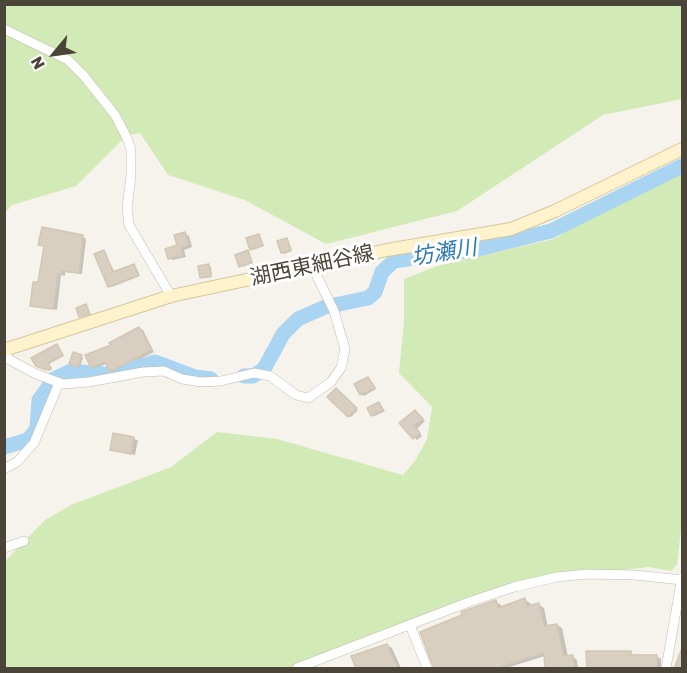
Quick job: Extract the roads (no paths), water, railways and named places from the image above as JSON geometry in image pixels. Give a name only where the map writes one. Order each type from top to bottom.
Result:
[{"type":"main road","name":"湖西東細谷線","points":[[4,352],[171,296],[387,250],[511,229],[555,211],[682,149]]},
{"type":"street","points":[[4,29],[68,60],[115,115],[128,138],[131,150],[127,208],[129,225],[171,296]]},
{"type":"street","points":[[4,352],[10,360],[59,383],[89,382],[143,372],[164,371],[201,382],[221,381],[254,373],[270,376],[301,397],[308,398],[331,382],[341,368],[345,349],[334,311],[312,266]]},
{"type":"street","points":[[4,469],[17,462],[34,443],[59,383]]},
{"type":"street","points":[[4,548],[24,541]]},
{"type":"street","points":[[297,669],[514,587],[557,577],[587,574],[682,579],[666,669]]},
{"type":"street","points":[[410,625],[427,669]]},
{"type":"waterway","name":"坊瀬川","points":[[244,376],[253,376],[264,369],[283,334],[298,319],[325,307],[368,298],[375,292],[382,272],[394,261],[474,250],[551,231],[682,166]]},
{"type":"waterway","name":"坊瀬川","points":[[4,447],[28,440],[37,429],[39,400],[54,379],[71,371],[113,375],[155,362],[195,377],[211,379]]}]
